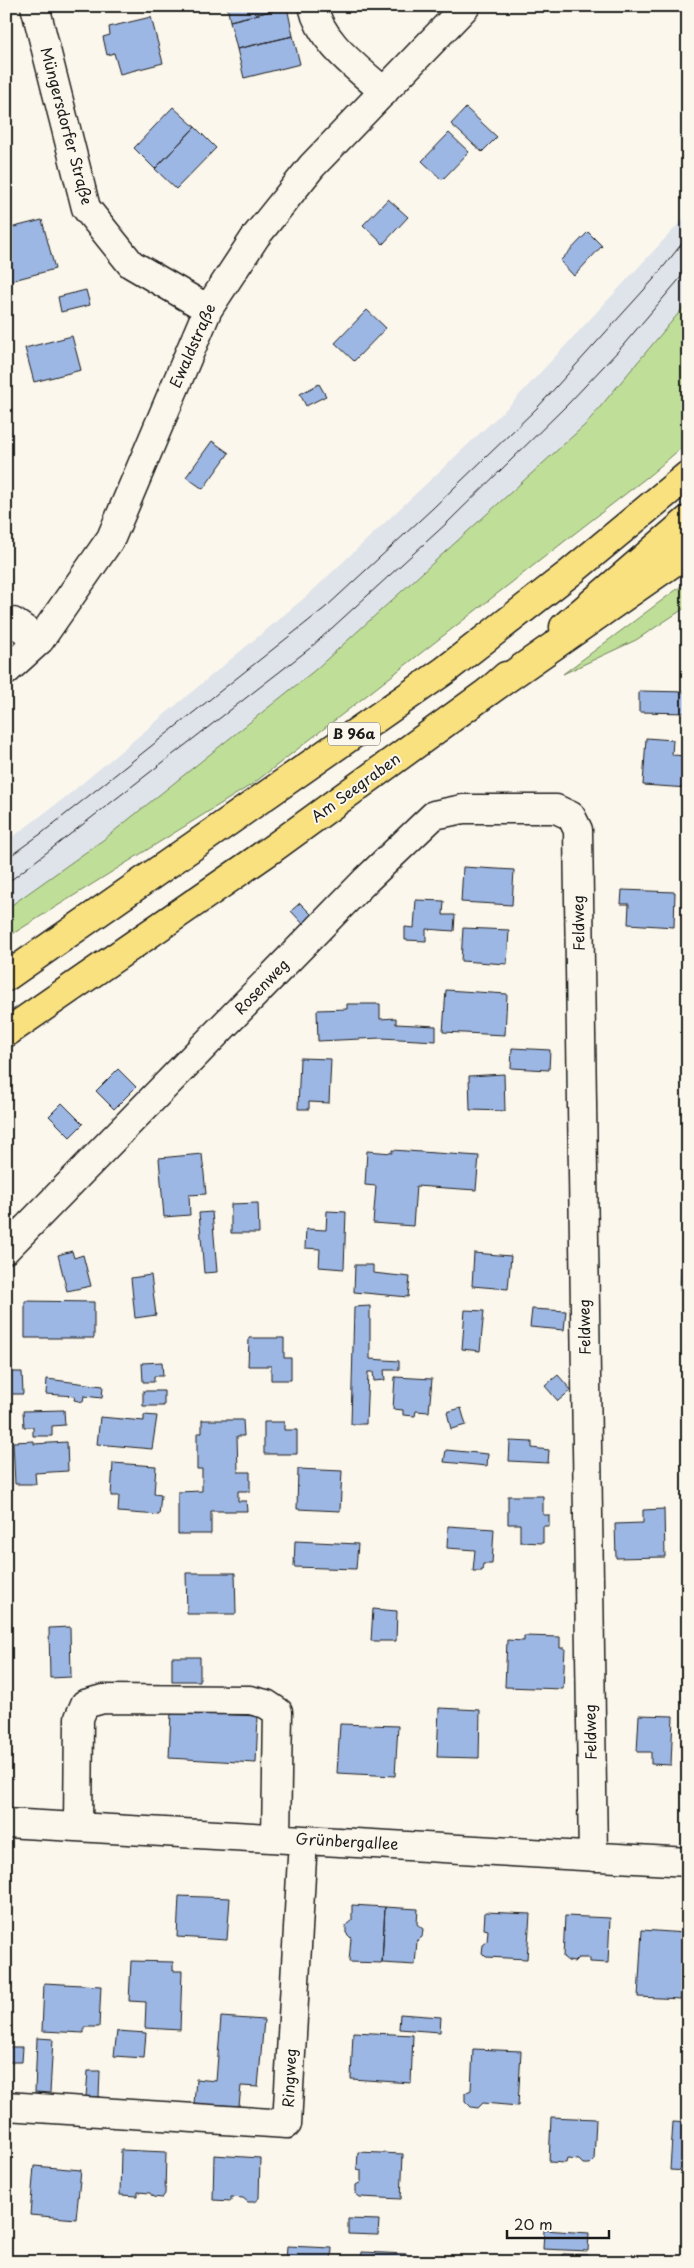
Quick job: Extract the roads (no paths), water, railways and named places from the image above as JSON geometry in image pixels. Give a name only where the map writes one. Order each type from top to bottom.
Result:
[{"type":"main road","name":"B 96a","points":[[6,976],[444,671],[571,572],[688,475]]},
{"type":"main road","name":"Am Seegraben","points":[[6,1033],[272,850],[489,691],[688,520]]},
{"type":"main road","points":[[489,691],[688,552]]},
{"type":"street","name":"Müngersdorfer Straße","points":[[35,6],[86,208],[131,264],[208,309]]},
{"type":"street","points":[[313,6],[319,26],[328,40],[384,92]]},
{"type":"street","name":"Ewaldstraße","points":[[6,671],[40,640],[111,538],[208,309],[256,236],[312,166],[466,6]]},
{"type":"street","points":[[6,624],[13,622],[40,640]]},
{"type":"street","name":"Rosenweg","points":[[6,1249],[366,880],[434,815],[463,809],[556,810]]},
{"type":"street","name":"Feldweg","points":[[556,810],[571,816],[578,830],[593,1857]]},
{"type":"street","points":[[78,1827],[79,1718],[85,1704],[103,1698],[250,1700],[266,1704],[278,1712],[290,1839]]},
{"type":"street","name":"Grünbergallee","points":[[6,1823],[688,1862]]},
{"type":"street","name":"Ringweg","points":[[6,2106],[287,2124],[290,1839]]},
{"type":"tram line","points":[[6,859],[42,833],[326,607],[537,408],[653,280],[688,236]]},
{"type":"tram line","points":[[6,884],[309,649],[448,522],[568,404],[619,350],[688,269]]}]
